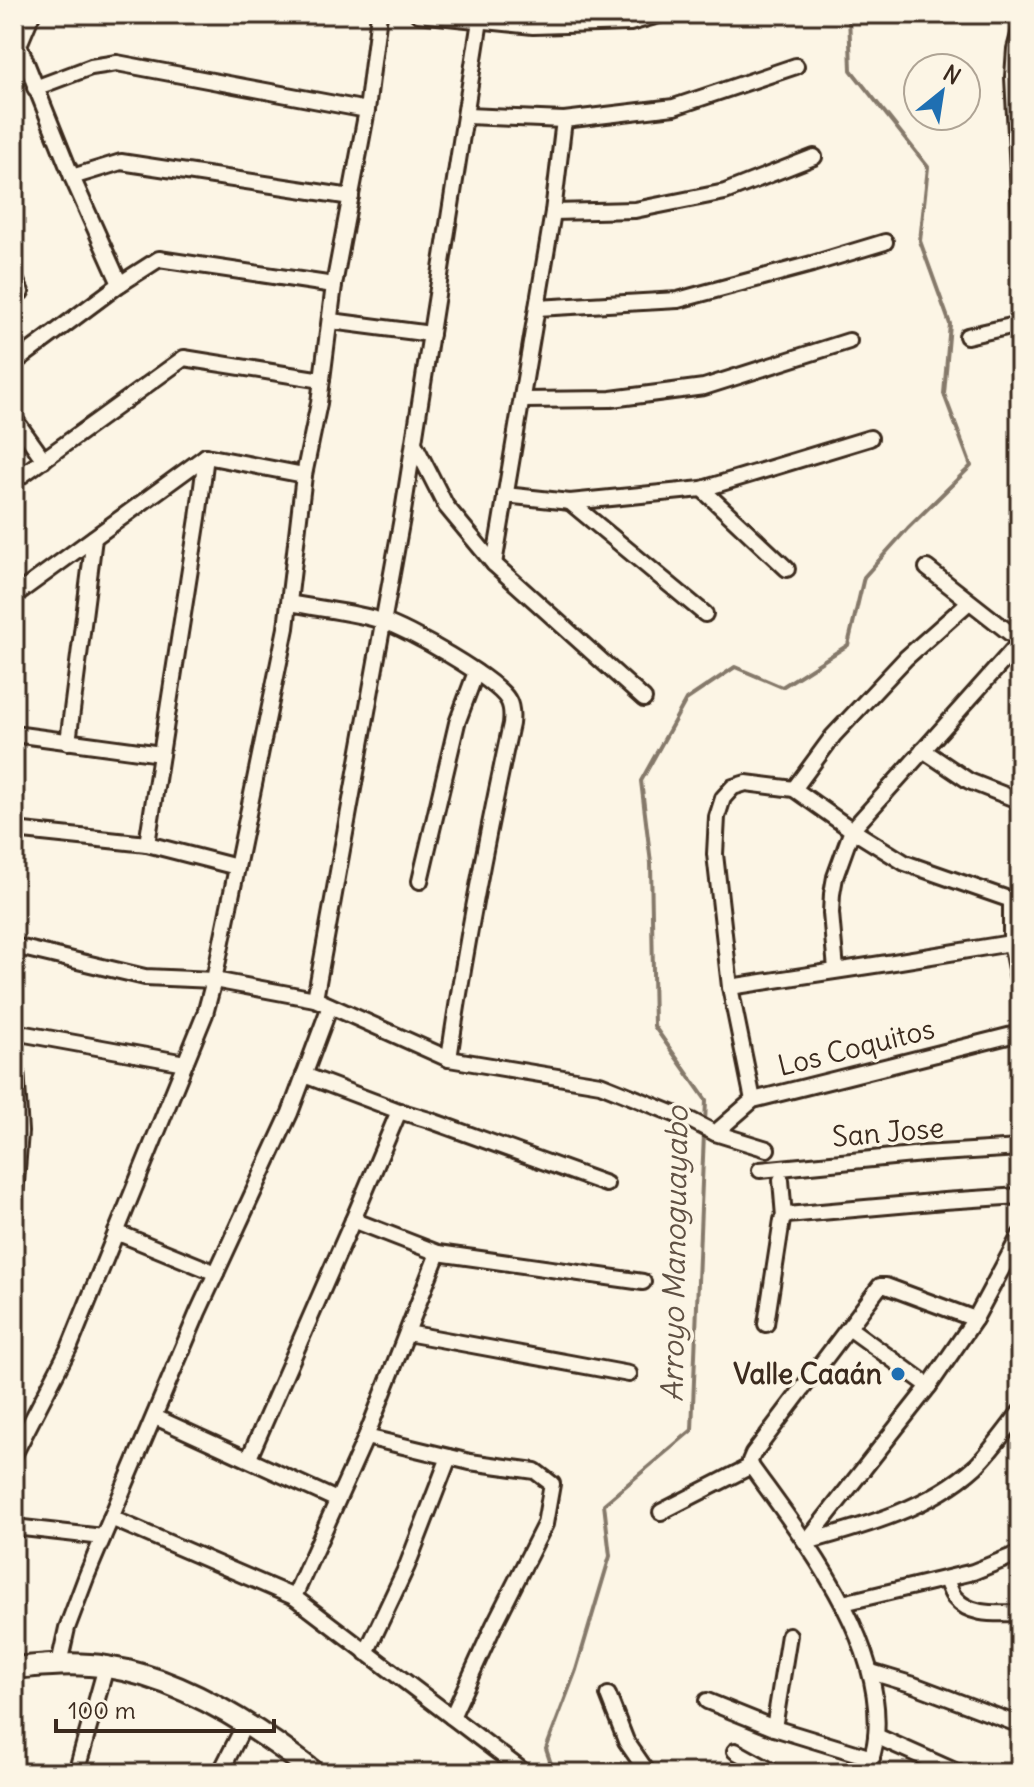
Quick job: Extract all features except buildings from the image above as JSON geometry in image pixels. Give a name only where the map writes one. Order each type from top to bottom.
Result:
[{"type":"main road","points":[[14,1668],[59,1664],[106,1667],[157,1680],[245,1724],[315,1773]]},
{"type":"street","points":[[32,14],[19,45],[72,177],[120,284]]},
{"type":"street","points":[[14,1455],[70,1346],[205,1014],[214,980],[286,628],[304,475],[322,380],[334,285],[367,110],[379,14]]},
{"type":"street","points":[[418,14],[481,18],[533,26],[630,23],[662,14]]},
{"type":"street","points":[[315,999],[414,443],[481,18]]},
{"type":"street","points":[[1020,31],[1013,77],[1020,210]]},
{"type":"street","points":[[35,88],[91,67],[117,63],[367,110]]},
{"type":"street","points":[[467,116],[564,120],[674,107],[796,66]]},
{"type":"street","points":[[494,564],[553,212],[564,120]]},
{"type":"street","points":[[553,212],[635,210],[725,192],[814,157]]},
{"type":"street","points":[[72,177],[121,162],[351,197]]},
{"type":"street","points":[[537,308],[678,300],[885,242]]},
{"type":"street","points":[[14,363],[120,284],[159,259],[334,285]]},
{"type":"street","points":[[14,277],[21,292]]},
{"type":"street","points":[[331,321],[431,334]]},
{"type":"street","points":[[967,336],[1020,324]]},
{"type":"street","points":[[523,400],[611,399],[704,387],[849,341]]},
{"type":"street","points":[[14,481],[184,358],[322,380]]},
{"type":"street","points":[[14,418],[44,460]]},
{"type":"street","points":[[505,495],[570,502],[702,489],[870,438]]},
{"type":"street","points":[[414,443],[446,506],[494,564],[644,699]]},
{"type":"street","points":[[14,596],[206,456],[304,475]]},
{"type":"street","points":[[147,844],[206,456]]},
{"type":"street","points":[[702,489],[787,569]]},
{"type":"street","points":[[570,502],[705,614]]},
{"type":"street","points":[[68,742],[94,538]]},
{"type":"street","points":[[836,970],[832,894],[852,830],[1020,641],[927,568]]},
{"type":"street","points":[[794,789],[833,736],[906,658],[969,602]]},
{"type":"street","points":[[290,603],[383,621],[476,672],[508,699],[512,711],[511,724],[480,876],[449,1059]]},
{"type":"street","points":[[420,881],[457,723],[476,672]]},
{"type":"street","points":[[14,734],[161,754]]},
{"type":"street","points":[[923,750],[969,781],[1020,801]]},
{"type":"street","points":[[753,1100],[730,987],[715,854],[717,817],[723,798],[733,787],[746,783],[794,789],[905,863],[1015,901],[1011,943],[1020,989]]},
{"type":"street","points":[[14,830],[147,844],[237,867]]},
{"type":"street","points":[[730,987],[1011,943]]},
{"type":"street","points":[[14,946],[145,977],[214,980],[315,999],[449,1059],[600,1084],[715,1133],[767,1149]]},
{"type":"street","points":[[59,1664],[67,1628],[103,1537],[216,1273],[290,1113],[330,1006]]},
{"type":"street","name":"Los Coquitos","points":[[715,1133],[753,1100],[1020,1033]]},
{"type":"street","points":[[14,1208],[20,1132],[14,1034],[185,1063]]},
{"type":"street","points":[[304,1075],[606,1184]]},
{"type":"street","points":[[249,1458],[399,1111]]},
{"type":"street","name":"San Jose","points":[[760,1170],[1020,1148]]},
{"type":"street","points":[[766,1324],[786,1216],[781,1180]]},
{"type":"street","points":[[786,1216],[1020,1196]]},
{"type":"street","points":[[353,1220],[438,1253],[643,1282]]},
{"type":"street","points":[[116,1232],[216,1273]]},
{"type":"street","points":[[806,1542],[929,1386],[975,1319],[1020,1235]]},
{"type":"street","points":[[294,1597],[366,1437],[438,1253]]},
{"type":"street","points":[[867,1773],[876,1736],[871,1672],[843,1603],[806,1542],[750,1461],[880,1286],[975,1319]]},
{"type":"street","points":[[849,1328],[929,1386]]},
{"type":"street","points":[[407,1333],[629,1374]]},
{"type":"street","points":[[806,1542],[859,1528],[938,1495],[977,1465],[1020,1412]]},
{"type":"street","points":[[155,1417],[337,1500]]},
{"type":"street","points":[[366,1437],[470,1462],[535,1471],[552,1484],[545,1524],[452,1717]]},
{"type":"street","points":[[366,1653],[407,1566],[449,1457]]},
{"type":"street","points":[[661,1512],[751,1466]]},
{"type":"street","points":[[111,1518],[294,1597],[523,1771]]},
{"type":"street","points":[[14,1527],[103,1537]]},
{"type":"street","points":[[843,1603],[946,1580],[1020,1553]]},
{"type":"street","points":[[946,1580],[955,1599],[967,1608],[984,1614],[1020,1613]]},
{"type":"street","points":[[774,1728],[789,1635]]},
{"type":"street","points":[[76,1773],[106,1667]]},
{"type":"street","points":[[871,1672],[1020,1725]]},
{"type":"street","points":[[608,1695],[626,1741],[648,1773]]},
{"type":"street","points":[[707,1701],[774,1728],[872,1758]]},
{"type":"street","points":[[220,1773],[245,1724]]},
{"type":"street","points":[[876,1736],[959,1773]]},
{"type":"street","points":[[735,1751],[775,1773]]},
{"type":"waterway","name":"Arroyo Manoguayabo","points":[[705,1124],[706,1100],[654,1026],[651,863],[641,781],[686,700],[735,667],[782,687],[848,645],[864,577],[971,466],[944,394],[950,324],[920,241],[928,167],[851,70],[849,14]]},
{"type":"waterway","name":"Arroyo Manoguayabo","points":[[554,1773],[546,1749],[576,1670],[610,1556],[604,1504],[692,1430],[704,1133]]},
{"type":"place","name":"Valle Caaán","points":[[898,1374]]}]
